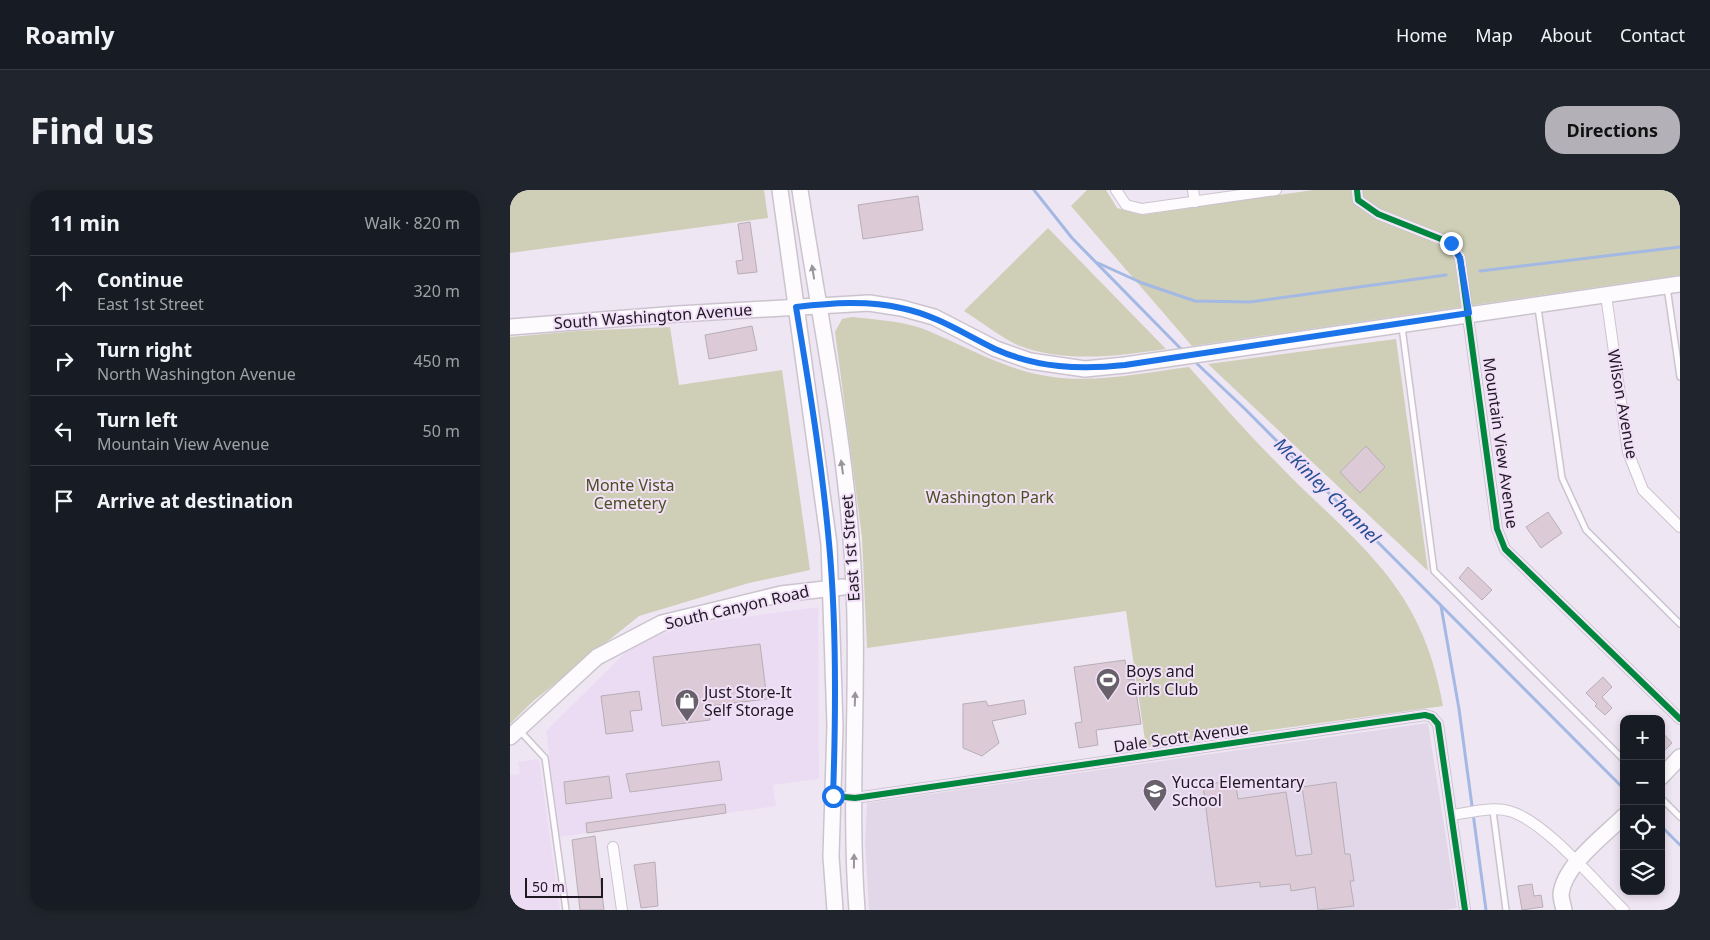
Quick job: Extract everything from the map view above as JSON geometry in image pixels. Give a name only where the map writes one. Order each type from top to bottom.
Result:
[{"type":"main road","name":"East 1st Street","points":[[780,190],[826,507],[832,587],[835,726],[831,857],[835,910]]},
{"type":"main road","name":"East 1st Street","points":[[800,190],[846,497],[854,586],[854,873],[857,910]]},
{"type":"main road","name":"South Washington Avenue","points":[[510,327],[818,304],[869,302],[902,308],[934,317],[996,349],[1030,361],[1085,369],[1169,359],[1537,303],[1673,285]]},
{"type":"main road","name":"South Canyon Road","points":[[514,733],[596,657],[662,623],[781,594],[854,586]]},
{"type":"main road","points":[[1665,772],[1680,757]]},
{"type":"main road","points":[[1564,910],[1561,895],[1566,877],[1576,863],[1620,820]]},
{"type":"street","points":[[1116,190],[1126,205],[1142,209],[1276,190]]},
{"type":"street","points":[[1193,190],[1195,202]]},
{"type":"street","name":"Mountain View Avenue","points":[[1357,190],[1358,200],[1378,214],[1451,243],[1460,258],[1497,529],[1505,549],[1680,719]]},
{"type":"street","name":"Wilson Avenue","points":[[1606,294],[1628,452],[1643,490],[1680,527]]},
{"type":"street","name":"Dale Scott Avenue","points":[[833,796],[855,798],[1425,715],[1432,717],[1438,724],[1465,910]]},
{"type":"street","points":[[1452,815],[1491,810],[1508,810],[1526,818],[1543,829],[1624,910]]},
{"type":"street","points":[[613,847],[622,910]]},
{"type":"lane","points":[[1673,285],[1680,377]]},
{"type":"lane","points":[[1537,303],[1562,478],[1586,530],[1680,624]]},
{"type":"lane","points":[[1401,324],[1434,571],[1620,756]]},
{"type":"lane","points":[[514,733],[544,758],[566,910]]},
{"type":"lane","points":[[1665,802],[1680,817]]},
{"type":"lane","points":[[1491,810],[1506,910]]},
{"type":"shaded area","name":"Just Store-It Self Storage","points":[[818,607],[819,779],[773,785],[776,806],[560,837],[546,731],[629,649],[661,634],[700,623]]},
{"type":"shaded area","name":"Yucca Elementary School","points":[[1428,723],[1457,908],[1444,910],[869,910],[865,842],[867,803]]},
{"type":"shaded area","points":[[539,759],[560,910],[510,910],[510,775],[520,774],[518,762]]},
{"type":"green space","points":[[510,190],[764,190],[768,218],[510,253]]},
{"type":"green space","points":[[1087,190],[1106,190],[1117,208],[1142,215],[1313,190],[1680,190],[1680,275],[1192,346],[1071,206]]},
{"type":"green space","points":[[1048,228],[1166,349],[1111,356],[1055,355],[1013,343],[964,311]]},
{"type":"green space","name":"Washington Park","points":[[852,317],[912,325],[1013,367],[1027,372],[1059,378],[1115,377],[1189,367],[1257,443],[1352,536],[1385,572],[1412,613],[1423,635],[1435,670],[1443,706],[1146,747],[1126,611],[867,648],[862,537],[835,332],[842,319]]},
{"type":"green space","name":"Monte Vista Cemetery","points":[[670,327],[679,385],[782,370],[810,570],[749,583],[639,616],[532,702],[510,724],[510,337],[578,331]]},
{"type":"green space","points":[[1396,339],[1428,571],[1208,364]]},
{"type":"building","points":[[918,196],[923,230],[863,239],[858,205]]},
{"type":"building","points":[[750,222],[757,272],[738,274],[736,261],[743,260],[738,224]]},
{"type":"building","points":[[752,326],[757,350],[709,359],[705,335]]},
{"type":"building","points":[[1366,446],[1385,467],[1360,493],[1340,472]]},
{"type":"building","points":[[1548,512],[1562,533],[1541,548],[1526,527]]},
{"type":"building","points":[[1468,567],[1492,590],[1482,600],[1459,578]]},
{"type":"building","points":[[760,644],[767,699],[709,706],[710,720],[662,726],[653,657]]},
{"type":"building","name":"Boys and Girls Club","points":[[1125,660],[1128,680],[1134,679],[1141,724],[1096,730],[1098,745],[1079,748],[1075,723],[1082,722],[1074,667]]},
{"type":"building","points":[[1603,677],[1612,687],[1602,697],[1612,708],[1605,715],[1595,706],[1597,704],[1586,693]]},
{"type":"building","points":[[639,691],[642,710],[630,711],[633,731],[606,734],[601,696]]},
{"type":"building","points":[[1024,700],[1026,714],[992,721],[999,743],[982,756],[963,748],[963,704],[986,701],[988,706]]},
{"type":"building","points":[[1665,735],[1672,743],[1665,750]]},
{"type":"building","points":[[719,761],[722,780],[630,792],[626,774]]},
{"type":"building","points":[[609,776],[612,798],[566,804],[564,782]]},
{"type":"building","points":[[1235,780],[1238,799],[1286,792],[1296,856],[1312,854],[1302,787],[1336,782],[1345,854],[1350,854],[1354,881],[1350,881],[1354,906],[1318,910],[1315,887],[1291,891],[1290,884],[1260,887],[1260,882],[1216,887],[1203,785]]},
{"type":"building","points":[[725,804],[726,813],[587,833],[586,823]]},
{"type":"building","points":[[595,836],[604,910],[580,910],[572,840]]},
{"type":"building","points":[[655,862],[658,906],[641,908],[634,865]]},
{"type":"building","points":[[1532,884],[1534,896],[1541,895],[1543,907],[1522,910],[1518,886]]},
{"type":"waterway","name":"McKinley Channel","points":[[1034,190],[1072,238],[1184,352]]},
{"type":"waterway","points":[[1480,271],[1680,247]]},
{"type":"waterway","points":[[1098,263],[1142,283],[1195,301],[1250,302],[1446,275]]},
{"type":"waterway","name":"McKinley Channel","points":[[1192,359],[1245,409],[1620,785]]},
{"type":"waterway","points":[[1441,606],[1459,709],[1486,910]]},
{"type":"waterway","name":"McKinley Channel","points":[[1665,830],[1680,845]]},
{"type":"cycle path","points":[[1357,190],[1358,200],[1378,214],[1451,243],[1460,258],[1497,529],[1505,549],[1680,719]]},
{"type":"cycle path","points":[[833,796],[855,798],[1425,715],[1432,717],[1438,724],[1465,910]]},
{"type":"place","name":"Boys and Girls Club","points":[[1108,701]]},
{"type":"place","name":"Just Store-It Self Storage","points":[[687,722]]},
{"type":"place","name":"Yucca Elementary School","points":[[1155,812]]},
{"type":"route","points":[[833,796],[835,726],[834,629],[830,544],[811,398],[796,307],[869,302],[902,308],[934,317],[996,349],[1030,361],[1085,369],[1125,365],[1469,313],[1460,258],[1451,243]]}]
